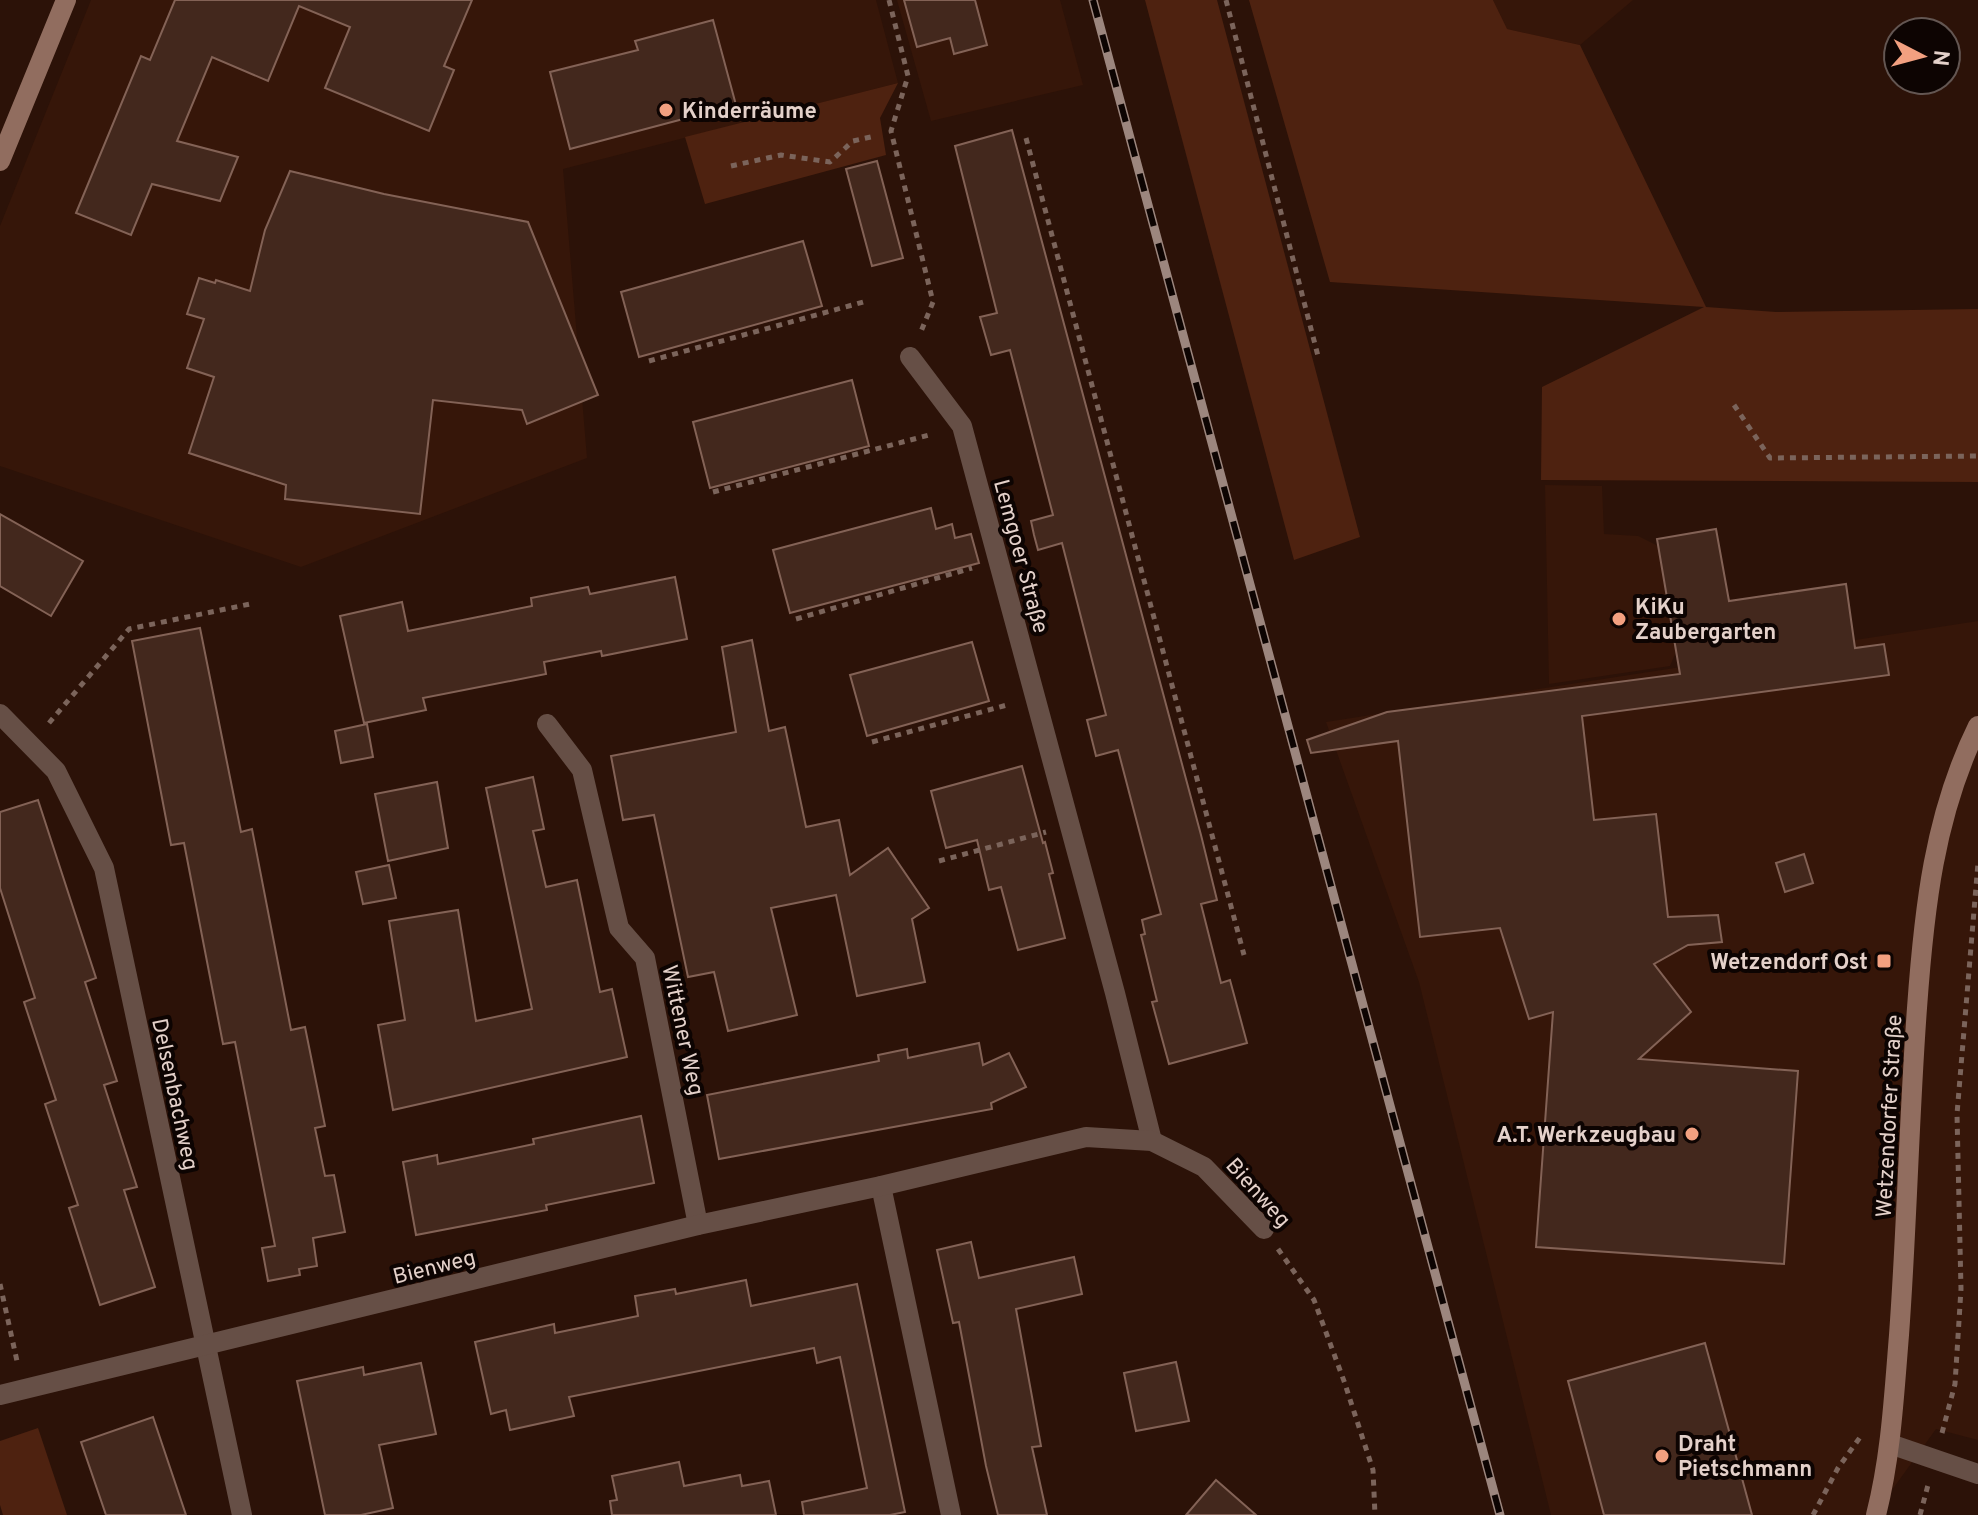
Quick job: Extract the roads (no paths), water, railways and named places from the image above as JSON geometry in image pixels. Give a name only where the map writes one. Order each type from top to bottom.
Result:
[{"type":"street","points":[[0,161],[66,0]]},
{"type":"street","name":"Lemgoer Straße","points":[[910,357],[962,426],[1152,1141]]},
{"type":"street","name":"Delsenbachweg","points":[[0,714],[56,771],[104,868],[242,1515]]},
{"type":"street","name":"Wittener Weg","points":[[547,724],[582,770],[619,928],[645,958],[698,1225]]},
{"type":"street","name":"Wetzendorfer Straße","points":[[1876,1515],[1890,1444],[1906,1246],[1910,1107],[1923,924],[1945,808],[1978,726]]},
{"type":"street","name":"Bienweg","points":[[0,1395],[698,1225],[881,1186],[1086,1137],[1152,1141],[1204,1167],[1264,1229]]},
{"type":"street","points":[[881,1186],[951,1515]]},
{"type":"street","points":[[1890,1444],[1978,1474]]},
{"type":"railway","points":[[1093,0],[1500,1515]]},
{"type":"place","name":"Kinderräume","points":[[666,110]]},
{"type":"place","name":"KiKu Zaubergarten","points":[[1619,619]]},
{"type":"place","name":"Wetzendorf Ost","points":[[1884,961]]},
{"type":"place","name":"A.T. Werkzeugbau","points":[[1692,1134]]},
{"type":"place","name":"Draht Pietschmann","points":[[1662,1456]]}]
